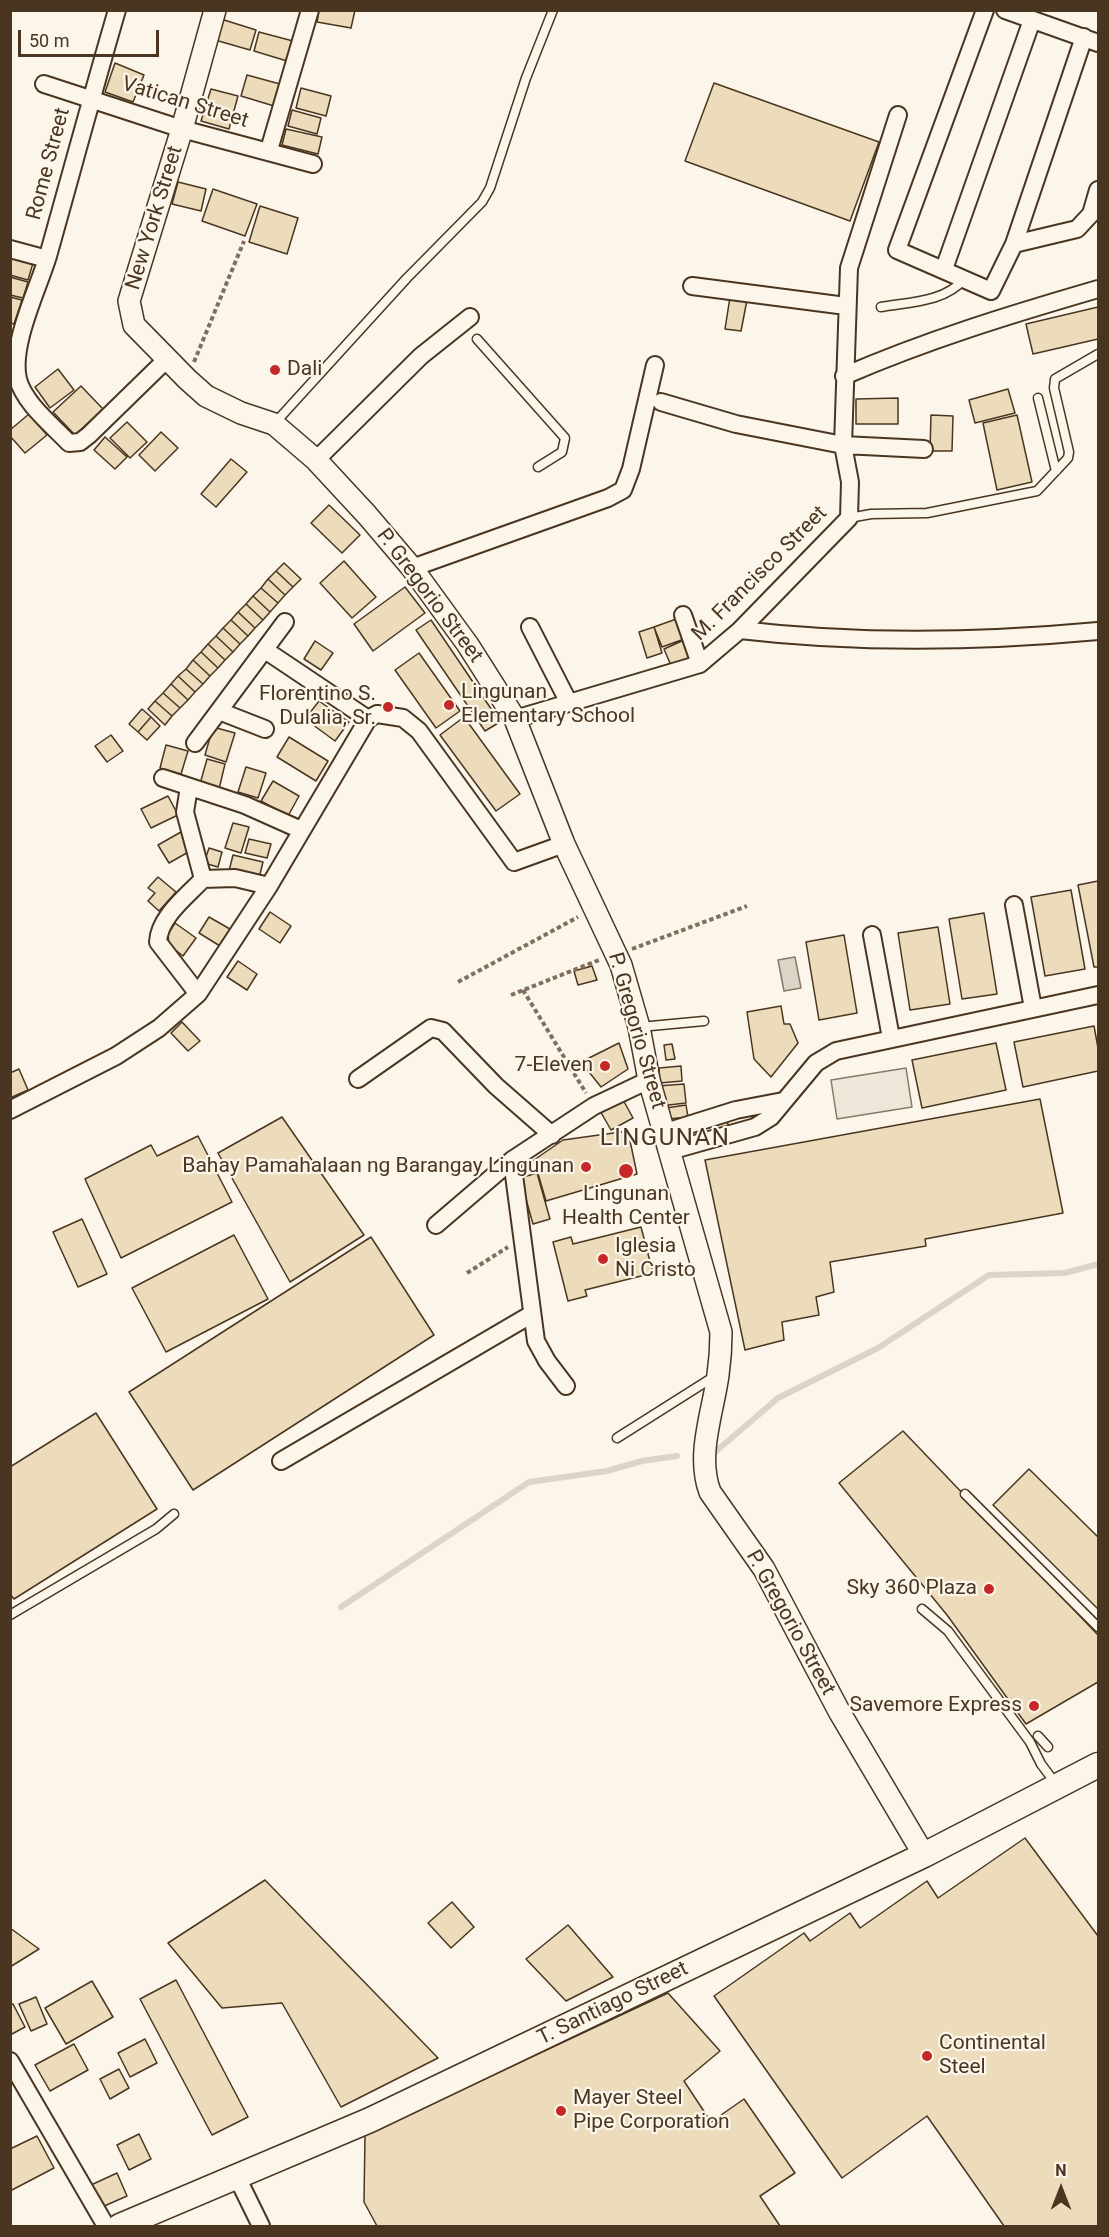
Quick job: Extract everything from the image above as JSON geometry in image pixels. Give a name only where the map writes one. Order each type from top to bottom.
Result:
[{"type":"main road","name":"T. Santiago Street","points":[[120,2226],[370,2120],[924,1855],[1098,1765]]},
{"type":"street","name":"Rome Street","points":[[117,10],[47,259],[16,334],[18,377],[22,390],[69,443],[80,442],[167,359]]},
{"type":"street","name":"New York Street","points":[[215,10],[182,129],[129,301],[134,325],[167,359],[206,396],[241,413]]},
{"type":"street","points":[[269,150],[310,10]]},
{"type":"street","points":[[985,10],[897,250],[991,291]]},
{"type":"street","points":[[985,322],[985,304],[1014,244],[1091,40],[1005,10]]},
{"type":"street","points":[[944,269],[1032,20]]},
{"type":"street","name":"Vatican Street","points":[[44,84],[182,129],[269,150],[313,164]]},
{"type":"street","name":"M. Francisco Street","points":[[515,719],[700,664],[740,630],[849,518],[850,482],[843,445],[849,268],[898,115]]},
{"type":"street","points":[[1014,244],[1077,229],[1091,214],[1098,190]]},
{"type":"street","points":[[10,249],[47,259]]},
{"type":"street","points":[[692,286],[846,306]]},
{"type":"street","points":[[844,376],[911,347],[985,322],[1098,289]]},
{"type":"street","points":[[316,460],[421,356],[470,317]]},
{"type":"street","points":[[412,568],[608,498],[623,490],[631,469],[655,365]]},
{"type":"street","points":[[661,402],[736,424],[843,445],[924,449]]},
{"type":"street","name":"P. Gregorio Street","points":[[241,413],[274,424],[316,460],[412,568],[468,645],[515,719],[564,844],[616,954],[639,1028],[649,1080],[721,1332],[719,1373],[706,1443],[704,1477],[710,1492],[765,1569],[840,1713],[924,1855]]},
{"type":"street","points":[[683,615],[700,664]]},
{"type":"street","points":[[195,743],[285,621]]},
{"type":"street","points":[[530,627],[569,703]]},
{"type":"street","points":[[740,630],[805,638],[901,640],[1005,640],[1098,631]]},
{"type":"street","points":[[264,650],[368,719]]},
{"type":"street","points":[[219,711],[266,729]]},
{"type":"street","points":[[10,1110],[116,1056],[159,1028],[198,994],[269,886],[368,719],[377,714],[403,718],[419,731],[514,862],[564,844]]},
{"type":"street","points":[[163,778],[245,805],[302,830]]},
{"type":"street","points":[[189,788],[185,812],[203,879]]},
{"type":"street","points":[[198,994],[158,942],[158,934],[173,910],[203,879],[235,878],[269,886]]},
{"type":"street","points":[[1014,905],[1033,1008]]},
{"type":"street","points":[[872,935],[891,1038]]},
{"type":"street","points":[[668,1142],[710,1140],[755,1127],[771,1117],[816,1063],[836,1051],[1098,994]]},
{"type":"street","points":[[358,1078],[430,1028],[437,1028],[443,1031],[496,1086],[552,1135]]},
{"type":"street","points":[[436,1225],[512,1160],[594,1106],[649,1080]]},
{"type":"street","points":[[668,1142],[704,1119],[783,1101]]},
{"type":"street","points":[[704,1119],[710,1140]]},
{"type":"street","points":[[512,1160],[536,1341],[547,1361],[566,1386]]},
{"type":"street","points":[[281,1461],[532,1314]]},
{"type":"street","points":[[10,2061],[106,2226]]},
{"type":"street","points":[[237,2177],[261,2226]]},
{"type":"lane","points":[[274,424],[407,278],[482,202],[490,188],[526,78],[553,10]]},
{"type":"lane","points":[[881,307],[943,295],[956,289],[964,279]]},
{"type":"lane","points":[[477,339],[564,438],[562,452],[538,467]]},
{"type":"lane","points":[[849,518],[871,514],[927,513],[1037,491],[1056,471],[1069,452],[1054,388],[1055,379],[1098,354]]},
{"type":"lane","points":[[1038,398],[1056,471]]},
{"type":"lane","points":[[639,1028],[705,1021]]},
{"type":"lane","points":[[617,1438],[719,1373]]},
{"type":"lane","points":[[965,1494],[1098,1627]]},
{"type":"lane","points":[[10,1616],[156,1529],[174,1514]]},
{"type":"lane","points":[[922,1609],[948,1630],[1030,1742],[1041,1764],[1058,1787]]},
{"type":"lane","points":[[1038,1736],[1048,1747]]},
{"type":"path","points":[[187,379],[244,241]]},
{"type":"path","points":[[511,995],[747,906]]},
{"type":"path","points":[[458,982],[594,908]]},
{"type":"path","points":[[523,990],[594,1106]]},
{"type":"path","points":[[467,1272],[523,1236]]},
{"type":"shaded area","points":[[795,957],[801,988],[784,991],[778,960]]},
{"type":"shaded area","points":[[906,1068],[912,1107],[837,1119],[831,1080]]},
{"type":"building","points":[[319,10],[355,10],[351,28],[317,22]]},
{"type":"building","points":[[221,19],[256,30],[250,50],[215,40]]},
{"type":"building","points":[[259,32],[293,41],[287,61],[254,51]]},
{"type":"building","points":[[115,63],[144,75],[133,102],[105,92]]},
{"type":"building","points":[[247,75],[280,84],[274,106],[241,96]]},
{"type":"building","points":[[714,83],[879,142],[850,221],[685,161]]},
{"type":"building","points":[[301,88],[331,96],[326,116],[296,108]]},
{"type":"building","points":[[211,89],[238,96],[229,129],[201,121]]},
{"type":"building","points":[[292,110],[321,118],[317,134],[288,126]]},
{"type":"building","points":[[286,129],[322,137],[318,154],[282,145]]},
{"type":"building","points":[[178,182],[206,189],[201,211],[172,204]]},
{"type":"building","points":[[213,189],[257,204],[245,236],[202,221]]},
{"type":"building","points":[[260,206],[298,218],[287,254],[249,242]]},
{"type":"building","points":[[10,256],[33,263],[28,280],[10,275]]},
{"type":"building","points":[[10,277],[28,282],[23,298],[10,295]]},
{"type":"building","points":[[10,297],[22,300],[14,324],[10,323]]},
{"type":"building","points":[[730,297],[747,300],[741,331],[725,329]]},
{"type":"building","points":[[1098,307],[1098,339],[1033,354],[1026,324]]},
{"type":"building","points":[[58,369],[74,390],[50,408],[35,387]]},
{"type":"building","points":[[81,386],[103,409],[75,435],[53,412]]},
{"type":"building","points":[[1008,389],[1015,413],[975,423],[969,400]]},
{"type":"building","points":[[898,398],[898,424],[856,424],[856,399]]},
{"type":"building","points":[[29,414],[47,435],[25,453],[10,436],[10,430]]},
{"type":"building","points":[[931,415],[953,416],[952,451],[930,451]]},
{"type":"building","points":[[1017,415],[1032,482],[997,490],[983,423]]},
{"type":"building","points":[[127,422],[147,442],[130,458],[110,438]]},
{"type":"building","points":[[161,432],[178,448],[155,471],[139,455]]},
{"type":"building","points":[[105,437],[127,457],[115,469],[94,450]]},
{"type":"building","points":[[231,459],[247,472],[216,507],[201,494]]},
{"type":"building","points":[[329,505],[360,535],[342,553],[311,523]]},
{"type":"building","points":[[344,561],[376,597],[352,618],[320,583]]},
{"type":"building","points":[[284,563],[301,579],[293,587],[276,571]]},
{"type":"building","points":[[276,571],[293,587],[285,595],[268,579]]},
{"type":"building","points":[[268,579],[285,595],[278,603],[261,588]]},
{"type":"building","points":[[405,587],[425,613],[373,651],[354,624]]},
{"type":"building","points":[[261,588],[278,603],[270,612],[253,596]]},
{"type":"building","points":[[253,596],[270,612],[263,620],[246,604]]},
{"type":"building","points":[[246,604],[263,620],[255,628],[238,612]]},
{"type":"building","points":[[238,612],[255,628],[248,636],[231,620]]},
{"type":"building","points":[[679,618],[687,638],[662,647],[654,627]]},
{"type":"building","points":[[231,620],[248,636],[240,644],[223,628]]},
{"type":"building","points":[[431,620],[500,722],[485,731],[416,630]]},
{"type":"building","points":[[654,627],[662,653],[647,658],[639,632]]},
{"type":"building","points":[[223,628],[240,644],[233,652],[216,636]]},
{"type":"building","points":[[216,636],[233,652],[225,660],[208,644]]},
{"type":"building","points":[[684,640],[692,659],[672,668],[664,649]]},
{"type":"building","points":[[315,641],[333,653],[321,670],[304,659]]},
{"type":"building","points":[[208,644],[225,660],[218,668],[201,652]]},
{"type":"building","points":[[201,652],[218,668],[210,676],[193,660]]},
{"type":"building","points":[[419,653],[460,711],[436,728],[395,670]]},
{"type":"building","points":[[193,660],[210,676],[203,684],[186,669]]},
{"type":"building","points":[[186,669],[203,684],[195,692],[178,676]]},
{"type":"building","points":[[178,676],[195,692],[188,700],[171,684]]},
{"type":"building","points":[[171,684],[188,700],[180,708],[163,693]]},
{"type":"building","points":[[163,693],[180,708],[172,716],[155,701]]},
{"type":"building","points":[[155,701],[172,716],[165,725],[148,709]]},
{"type":"building","points":[[319,701],[349,722],[335,741],[305,719]]},
{"type":"building","points":[[142,709],[151,717],[138,732],[129,724]]},
{"type":"building","points":[[151,717],[160,726],[147,740],[138,732]]},
{"type":"building","points":[[464,717],[520,794],[496,811],[440,735]]},
{"type":"building","points":[[213,727],[235,733],[226,762],[205,755]]},
{"type":"building","points":[[111,735],[123,751],[107,762],[95,746]]},
{"type":"building","points":[[289,737],[328,761],[316,781],[277,757]]},
{"type":"building","points":[[166,745],[188,751],[181,774],[160,768]]},
{"type":"building","points":[[207,759],[225,764],[219,789],[200,784]]},
{"type":"building","points":[[246,767],[266,773],[258,798],[238,792]]},
{"type":"building","points":[[273,781],[299,796],[288,816],[261,801]]},
{"type":"building","points":[[168,796],[178,815],[151,828],[141,809]]},
{"type":"building","points":[[233,823],[249,827],[241,853],[225,848]]},
{"type":"building","points":[[181,832],[192,850],[169,863],[158,845]]},
{"type":"building","points":[[249,839],[271,844],[267,858],[245,853]]},
{"type":"building","points":[[209,848],[222,852],[218,867],[204,863]]},
{"type":"building","points":[[233,855],[263,862],[259,878],[229,871]]},
{"type":"building","points":[[158,877],[176,892],[159,911],[148,901],[155,893],[148,888]]},
{"type":"building","points":[[1098,881],[1098,967],[1094,967],[1078,885]]},
{"type":"building","points":[[1071,890],[1085,969],[1045,976],[1031,897]]},
{"type":"building","points":[[270,912],[291,926],[280,943],[259,929]]},
{"type":"building","points":[[984,913],[997,994],[962,999],[949,919]]},
{"type":"building","points":[[209,917],[230,929],[220,946],[199,933]]},
{"type":"building","points":[[175,923],[196,938],[183,956],[169,945],[168,934]]},
{"type":"building","points":[[938,927],[950,1004],[910,1010],[898,933]]},
{"type":"building","points":[[844,935],[857,1013],[819,1020],[806,942]]},
{"type":"building","points":[[238,961],[257,974],[247,990],[227,977]]},
{"type":"building","points":[[592,966],[597,980],[578,985],[574,971]]},
{"type":"building","points":[[781,1006],[784,1024],[790,1024],[798,1043],[771,1077],[754,1059],[747,1012]]},
{"type":"building","points":[[182,1022],[200,1041],[188,1051],[171,1033]]},
{"type":"building","points":[[1094,1026],[1098,1048],[1098,1071],[1023,1087],[1014,1042]]},
{"type":"building","name":"7-Eleven","points":[[619,1043],[628,1069],[601,1087],[581,1062]]},
{"type":"building","points":[[996,1043],[1006,1090],[922,1108],[912,1060]]},
{"type":"building","points":[[672,1044],[675,1059],[666,1060],[664,1045]]},
{"type":"building","points":[[681,1066],[682,1081],[660,1083],[659,1068]]},
{"type":"building","points":[[19,1069],[28,1090],[10,1098],[10,1073]]},
{"type":"building","points":[[684,1084],[686,1103],[660,1106],[658,1086]]},
{"type":"building","points":[[621,1096],[633,1118],[611,1130],[599,1109]]},
{"type":"building","points":[[1040,1099],[1063,1213],[925,1239],[926,1246],[830,1262],[834,1292],[816,1297],[819,1315],[782,1322],[784,1340],[745,1350],[705,1160]]},
{"type":"building","points":[[686,1105],[688,1117],[668,1119],[666,1108]]},
{"type":"building","points":[[282,1117],[364,1235],[290,1282],[218,1153]]},
{"type":"building","points":[[727,1120],[729,1129],[715,1132],[713,1123]]},
{"type":"building","name":"Bahay Pamahalaan ng Barangay Lingunan","points":[[628,1131],[637,1174],[546,1201],[534,1160],[563,1140]]},
{"type":"building","points":[[198,1136],[232,1202],[121,1258],[85,1179],[151,1145],[157,1156]]},
{"type":"building","points":[[537,1173],[550,1219],[533,1224],[520,1178]]},
{"type":"building","points":[[82,1219],[107,1274],[78,1287],[53,1232]]},
{"type":"building","name":"Iglesia Ni Cristo","points":[[641,1227],[653,1273],[585,1290],[587,1296],[568,1301],[553,1242],[571,1237],[573,1244]]},
{"type":"building","points":[[234,1235],[268,1299],[166,1352],[132,1288]]},
{"type":"building","points":[[371,1237],[434,1335],[193,1490],[129,1392]]},
{"type":"building","points":[[96,1413],[157,1509],[14,1599],[10,1594],[10,1467]]},
{"type":"building","name":"Sky 360 Plaza","points":[[903,1431],[1098,1635],[1098,1682],[1026,1724],[947,1615],[839,1483]]},
{"type":"building","points":[[1029,1469],[1098,1537],[1098,1609],[993,1505]]},
{"type":"building","name":"Continental Steel","points":[[1025,1838],[1098,1936],[1098,2226],[1004,2226],[927,2116],[842,2178],[714,1996],[804,1933],[810,1941],[850,1913],[860,1928],[927,1881],[938,1898]]},
{"type":"building","points":[[265,1880],[438,2058],[341,2107],[282,2003],[222,2008],[168,1943]]},
{"type":"building","points":[[452,1902],[474,1927],[451,1948],[428,1923]]},
{"type":"building","points":[[568,1925],[613,1977],[566,2001],[526,1959]]},
{"type":"building","points":[[10,1928],[39,1949],[10,1967]]},
{"type":"building","points":[[176,1980],[248,2117],[212,2135],[140,1999]]},
{"type":"building","points":[[92,1981],[113,2017],[66,2044],[45,2008]]},
{"type":"building","name":"Mayer Steel Pipe Corporation","points":[[668,1993],[720,2051],[684,2081],[711,2122],[744,2099],[795,2173],[760,2196],[780,2226],[377,2226],[364,2202],[365,2135]]},
{"type":"building","points":[[36,1997],[47,2024],[31,2031],[19,2004]]},
{"type":"building","points":[[13,2004],[25,2027],[10,2035],[10,2005]]},
{"type":"building","points":[[145,2039],[157,2063],[130,2077],[118,2053]]},
{"type":"building","points":[[74,2044],[88,2070],[50,2091],[35,2065]]},
{"type":"building","points":[[119,2069],[129,2088],[110,2099],[100,2079]]},
{"type":"building","points":[[139,2134],[151,2159],[129,2170],[117,2145]]},
{"type":"building","points":[[37,2136],[54,2168],[10,2191],[10,2149]]},
{"type":"building","points":[[117,2173],[127,2196],[102,2207],[91,2185]]},
{"type":"waterway","points":[[714,1453],[778,1398],[878,1348],[989,1275],[1065,1273],[1098,1264]]},
{"type":"waterway","points":[[341,1607],[529,1482],[607,1471],[642,1461],[677,1456]]},
{"type":"place","name":"Dali","points":[[275,370]]},
{"type":"place","name":"Lingunan Elementary School","points":[[449,705]]},
{"type":"place","name":"Florentino S. Dulalia, Sr.","points":[[388,707]]},
{"type":"place","name":"7-Eleven","points":[[605,1066]]},
{"type":"place","name":"Bahay Pamahalaan ng Barangay Lingunan","points":[[586,1167]]},
{"type":"place","name":"Lingunan Health Center","points":[[626,1171]]},
{"type":"place","name":"Iglesia Ni Cristo","points":[[603,1259]]},
{"type":"place","name":"Sky 360 Plaza","points":[[989,1589]]},
{"type":"place","name":"Savemore Express","points":[[1034,1706]]},
{"type":"place","name":"Continental Steel","points":[[927,2056]]},
{"type":"place","name":"Mayer Steel Pipe Corporation","points":[[561,2111]]},
{"type":"district","name":"LINGUNAN","points":[[665,1139]]}]
